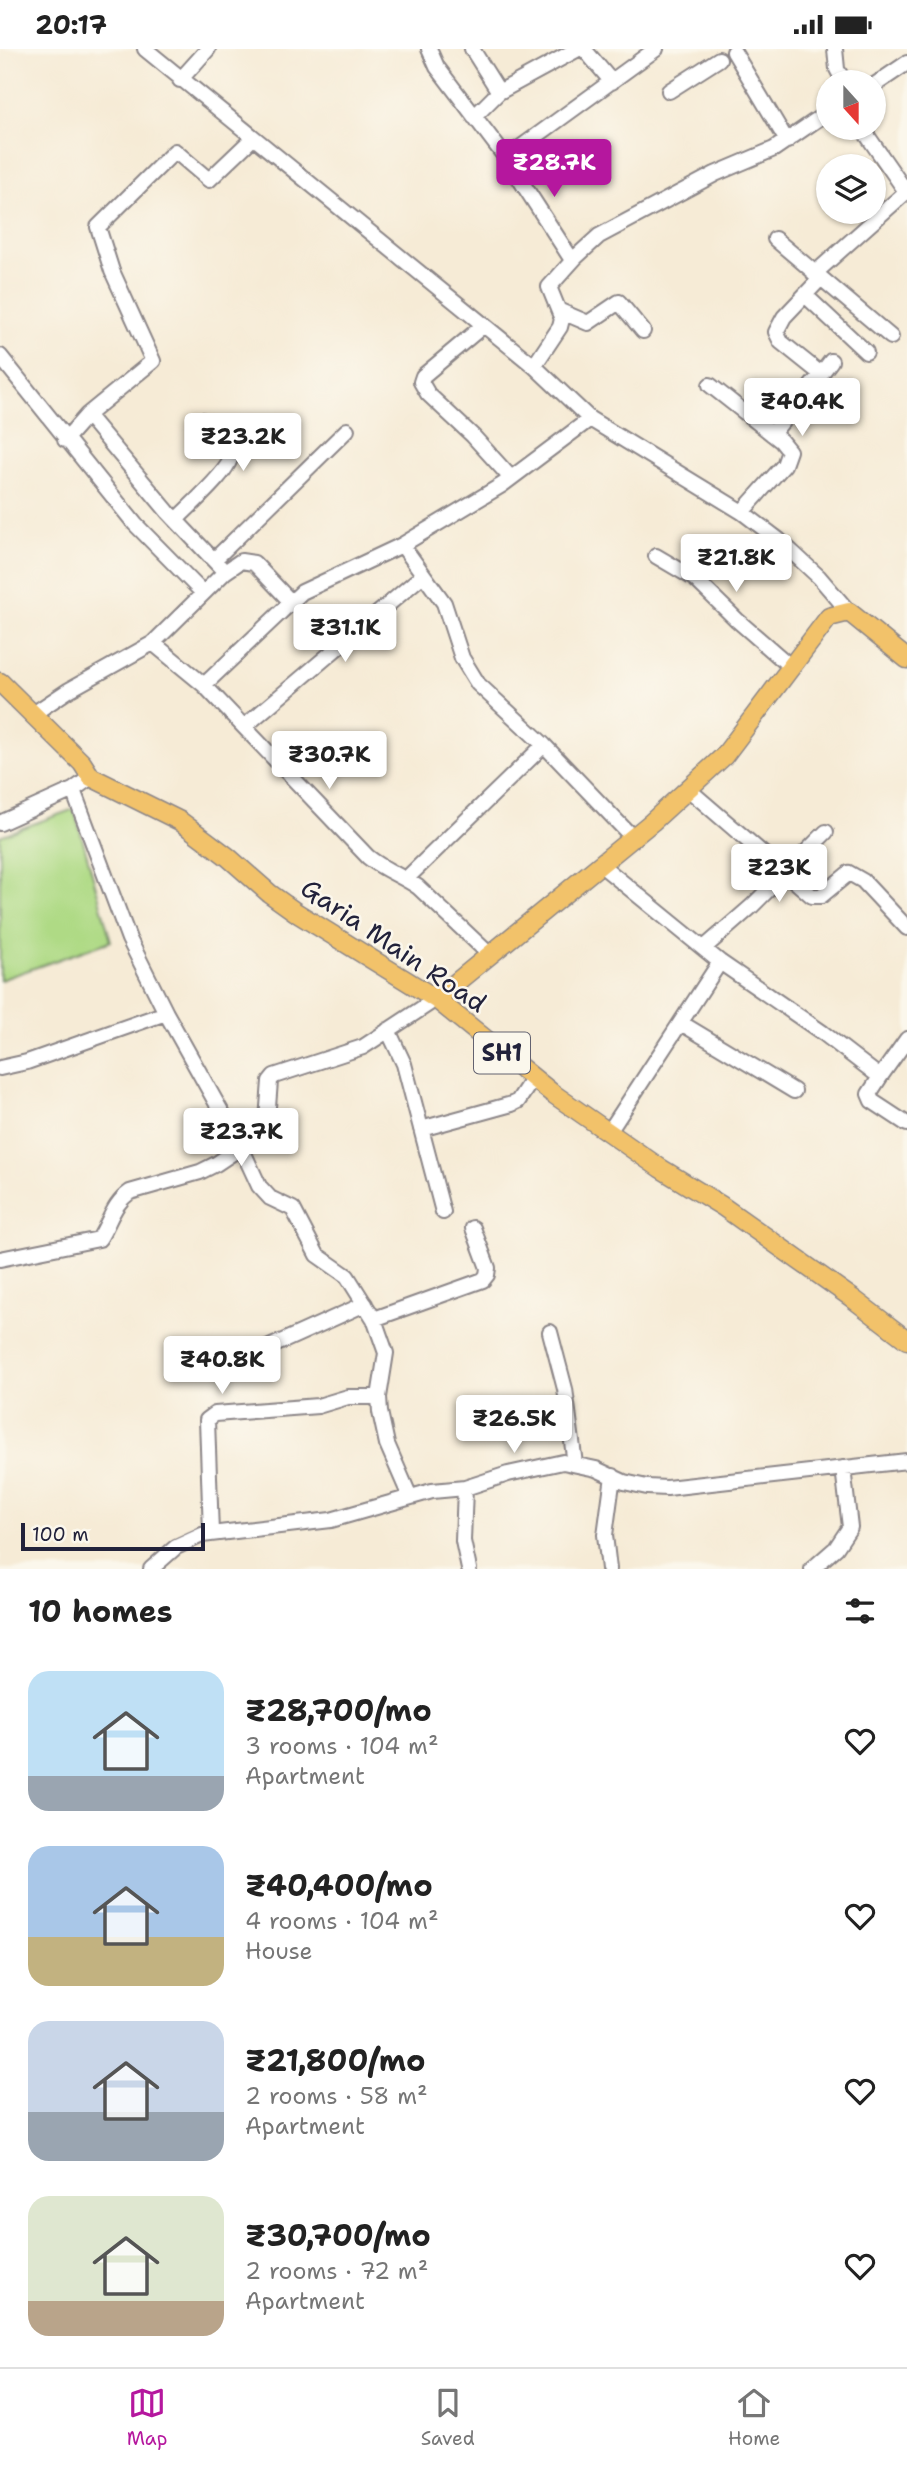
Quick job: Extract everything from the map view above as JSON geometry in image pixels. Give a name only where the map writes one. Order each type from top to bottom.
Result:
[{"type":"main road","points":[[436,999],[633,838],[724,756],[829,617],[849,612],[907,659]]},
{"type":"main road","name":"Garia Main Road","points":[[0,682],[82,763],[91,777],[180,821],[228,857],[268,893],[356,952],[436,999],[533,1079],[852,1298],[907,1340]]},
{"type":"street","points":[[145,49],[534,366],[590,419],[742,512],[800,559],[849,612]]},
{"type":"street","points":[[180,80],[208,49]]},
{"type":"street","points":[[429,49],[438,67],[506,157],[572,260]]},
{"type":"street","points":[[472,49],[499,92]]},
{"type":"street","points":[[474,117],[499,92],[578,49]]},
{"type":"street","points":[[584,49],[612,82]]},
{"type":"street","points":[[506,157],[656,49]]},
{"type":"street","points":[[835,49],[838,70]]},
{"type":"street","points":[[669,91],[716,54],[737,50],[788,141]]},
{"type":"street","points":[[886,77],[907,63]]},
{"type":"street","points":[[534,366],[560,327],[562,319],[550,287],[572,260],[599,236],[715,174],[774,149],[816,121]]},
{"type":"street","points":[[65,440],[87,415],[153,361],[112,271],[98,227],[175,151],[209,180],[253,138]]},
{"type":"street","points":[[821,374],[781,342],[776,332],[784,317],[805,295],[817,276],[906,193],[870,140]]},
{"type":"street","points":[[775,239],[891,337]]},
{"type":"street","points":[[805,295],[866,352]]},
{"type":"street","points":[[560,311],[588,323],[619,303],[643,331]]},
{"type":"street","points":[[484,325],[423,376],[421,382],[428,394],[473,436],[511,478]]},
{"type":"street","points":[[0,356],[135,524],[203,593]]},
{"type":"street","points":[[772,434],[831,361]]},
{"type":"street","points":[[710,385],[788,447],[789,455],[784,464],[742,512]]},
{"type":"street","points":[[87,415],[176,520],[225,572]]},
{"type":"street","points":[[204,685],[290,601],[314,584],[402,545],[511,478],[590,419]]},
{"type":"street","points":[[176,520],[222,472],[232,454],[201,420]]},
{"type":"street","points":[[215,559],[347,430]]},
{"type":"street","points":[[402,545],[444,603],[463,658],[478,684],[544,745],[633,838]]},
{"type":"street","points":[[656,556],[695,579],[743,626],[791,667]]},
{"type":"street","points":[[33,714],[69,690],[153,643],[225,572],[241,561],[254,563],[290,601]]},
{"type":"street","points":[[244,727],[423,575]]},
{"type":"street","points":[[153,643],[204,685],[369,857],[387,871],[418,887],[490,955]]},
{"type":"street","points":[[407,879],[544,745]]},
{"type":"street","points":[[0,823],[73,790],[91,777]]},
{"type":"street","points":[[688,789],[812,896],[821,896],[849,873],[863,881],[907,928]]},
{"type":"street","points":[[73,790],[129,939],[263,1192],[293,1209],[317,1255],[347,1276],[374,1319],[386,1353],[379,1397],[387,1444],[410,1497]]},
{"type":"street","points":[[704,948],[785,874],[826,832]]},
{"type":"street","points":[[601,865],[720,962],[823,1033],[880,1077]]},
{"type":"street","points":[[610,1132],[720,962]]},
{"type":"street","points":[[0,1259],[99,1240],[121,1198],[130,1192],[200,1173],[264,1129],[270,1081],[274,1076],[363,1047],[436,999]]},
{"type":"street","points":[[0,1067],[27,1062],[166,1013]]},
{"type":"street","points":[[681,1023],[794,1091]]},
{"type":"street","points":[[388,1030],[404,1063],[443,1212]]},
{"type":"street","points":[[907,1039],[870,1094],[872,1101],[907,1124]]},
{"type":"street","points":[[421,1129],[512,1104],[533,1079]]},
{"type":"street","points":[[374,1319],[483,1280],[488,1268],[473,1228]]},
{"type":"street","points":[[199,1369],[263,1350],[365,1304]]},
{"type":"street","points":[[550,1332],[565,1389],[575,1464]]},
{"type":"street","points":[[211,1533],[209,1416],[215,1413],[318,1406],[348,1397],[379,1397]]},
{"type":"street","points":[[151,1569],[176,1547],[202,1535],[331,1520],[432,1491],[466,1488],[563,1462],[596,1469],[647,1487],[667,1488],[907,1461]]},
{"type":"street","points":[[812,1569],[836,1548],[850,1527],[844,1468]]},
{"type":"street","points":[[609,1569],[605,1535],[613,1476]]},
{"type":"street","points":[[466,1488],[463,1541],[469,1569]]},
{"type":"green space","points":[[74,809],[111,941],[0,980],[0,836]]}]
